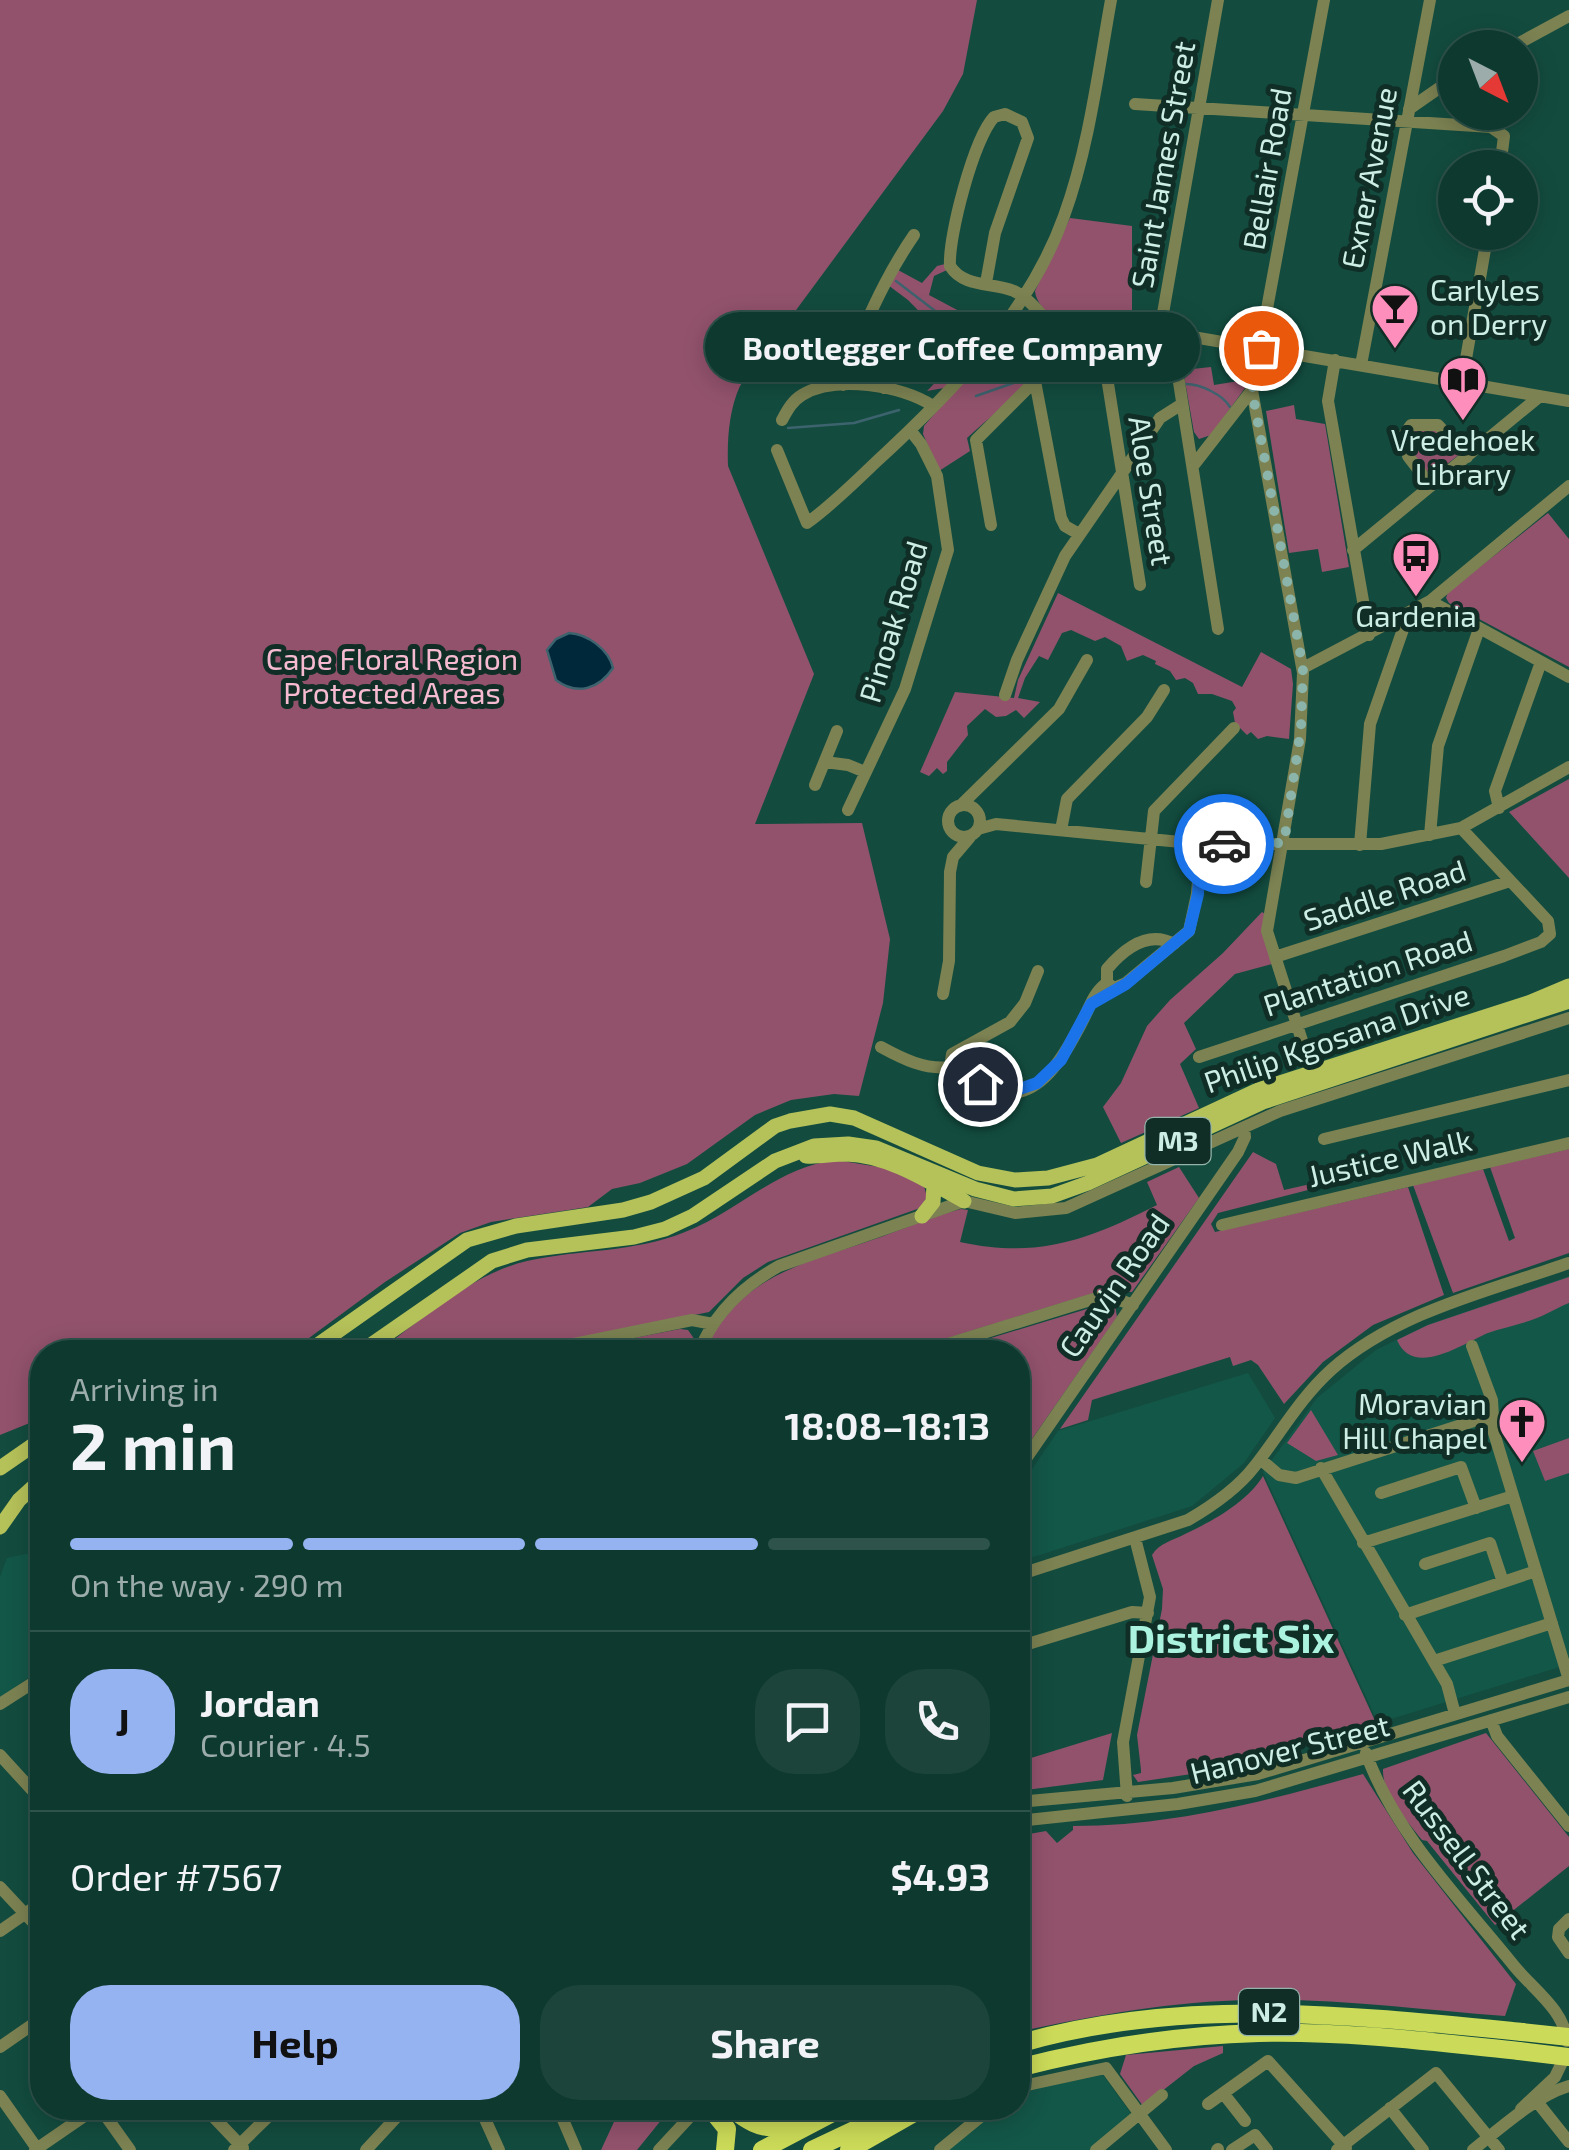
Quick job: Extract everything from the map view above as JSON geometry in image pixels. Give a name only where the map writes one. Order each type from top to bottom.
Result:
[{"type":"highway","name":"N2","points":[[1030,2042],[1126,2022],[1264,2012],[1342,2014],[1522,2032],[1568,2050]]},
{"type":"highway","name":"N2","points":[[1030,2065],[1094,2050],[1218,2034],[1336,2034],[1528,2052],[1568,2050]]},
{"type":"highway","points":[[719,2120],[727,2130],[724,2150]]},
{"type":"highway","points":[[749,2120],[763,2129],[782,2128],[798,2120]]},
{"type":"highway","points":[[762,2150],[819,2120]]},
{"type":"highway","points":[[812,2150],[876,2120]]},
{"type":"highway","points":[[849,2150],[902,2120]]},
{"type":"main road","name":"Philip Kgosana Drive","points":[[325,1340],[467,1240],[516,1226],[651,1202],[704,1178],[775,1126],[790,1121],[830,1114],[854,1118],[978,1173],[1014,1180],[1048,1178],[1098,1165],[1234,1101],[1312,1072],[1531,1002],[1569,986]]},
{"type":"main road","name":"Philip Kgosana Drive","points":[[378,1340],[492,1261],[527,1250],[594,1243],[666,1229],[786,1156],[831,1144],[863,1146],[891,1153],[998,1196],[1052,1196],[1263,1102],[1569,1001]]},
{"type":"main road","points":[[786,1156],[869,1157],[964,1201]]},
{"type":"main road","points":[[922,1216],[934,1202],[934,1184]]},
{"type":"main road","points":[[0,1468],[30,1448]]},
{"type":"main road","points":[[0,1526],[30,1490]]},
{"type":"street","points":[[777,450],[807,523],[910,430],[994,339],[1024,298],[1054,241],[1076,179],[1112,0]]},
{"type":"street","name":"Saint James Street","points":[[1218,0],[1162,320],[1182,404],[1218,628]]},
{"type":"street","name":"Bellair Road","points":[[1252,390],[1324,0]]},
{"type":"street","name":"Exner Avenue","points":[[1361,364],[1430,0]]},
{"type":"street","points":[[1538,33],[1569,16]]},
{"type":"street","points":[[1408,115],[1438,91]]},
{"type":"street","points":[[1135,104],[1302,116],[1408,115],[1491,126],[1501,131],[1503,150]]},
{"type":"street","points":[[986,283],[995,233],[1028,138],[1022,122],[1005,114],[994,117],[982,134],[964,192],[950,266],[958,277],[1024,298],[1068,348]]},
{"type":"street","points":[[844,385],[845,360],[858,341],[880,287],[914,234]]},
{"type":"street","points":[[1462,382],[1485,250]]},
{"type":"street","points":[[884,388],[887,373],[929,329]]},
{"type":"street","points":[[991,525],[976,440],[1068,348],[1199,337],[1569,401]]},
{"type":"street","name":"Aloe Street","points":[[1102,346],[1140,584]]},
{"type":"street","points":[[1336,360],[1328,401],[1368,635]]},
{"type":"street","points":[[1035,381],[1061,518],[1065,526],[1079,534]]},
{"type":"street","points":[[782,420],[792,403],[805,393],[844,385],[909,393],[932,406]]},
{"type":"street","points":[[1193,466],[1252,390]]},
{"type":"street","points":[[1252,390],[1303,668],[1301,728],[1267,931],[1312,1072]]},
{"type":"street","points":[[1353,550],[1540,396]]},
{"type":"street","points":[[1006,695],[1007,684],[1049,590],[1079,534],[1160,418],[1182,404]]},
{"type":"street","points":[[1432,486],[1408,456],[1404,435],[1411,424],[1441,426],[1467,457]]},
{"type":"street","name":"Pinoak Road","points":[[848,810],[905,689],[948,550],[937,476],[910,430]]},
{"type":"street","points":[[1303,668],[1430,601],[1569,486]]},
{"type":"street","points":[[1430,601],[1569,677]]},
{"type":"street","points":[[1360,845],[1370,724],[1408,615]]},
{"type":"street","points":[[1430,835],[1438,746],[1479,629]]},
{"type":"street","points":[[943,994],[949,961],[953,857],[969,821],[1060,709],[1086,660]]},
{"type":"street","points":[[1499,808],[1495,790],[1541,662]]},
{"type":"street","points":[[1061,830],[1066,799],[1147,718],[1164,690]]},
{"type":"street","points":[[1146,882],[1154,811],[1234,728]]},
{"type":"street","name":"Pinoak Road","points":[[815,786],[838,730]]},
{"type":"street","points":[[825,762],[865,772]]},
{"type":"street","points":[[969,821],[1201,844],[1360,845],[1461,828],[1569,767]]},
{"type":"street","points":[[1461,828],[1510,881]]},
{"type":"street","points":[[1038,971],[1020,1011],[1000,1029],[952,1054],[950,1067],[954,1073],[997,1092],[1016,1092],[1046,1076],[1061,1060],[1095,992],[1126,984],[1189,931],[1194,920],[1201,844]]},
{"type":"street","name":"Plantation Road","points":[[1199,1057],[1541,942],[1550,934],[1548,921],[1510,881]]},
{"type":"street","name":"Saddle Road","points":[[1275,958],[1510,881]]},
{"type":"street","points":[[1110,986],[1106,969],[1140,940],[1168,940],[1174,944]]},
{"type":"street","points":[[705,1340],[712,1324],[734,1298],[780,1266],[964,1201],[1015,1213],[1066,1208],[1280,1111],[1569,1018]]},
{"type":"street","points":[[882,1046],[928,1067],[950,1067]]},
{"type":"street","points":[[1324,1139],[1569,1080]]},
{"type":"street","name":"Cauvin Road","points":[[1030,1453],[1238,1152],[1245,1138],[1244,1128]]},
{"type":"street","name":"Justice Walk","points":[[1222,1224],[1569,1143]]},
{"type":"street","points":[[1030,1571],[1188,1520],[1210,1507],[1260,1459],[1308,1392],[1356,1349],[1408,1321],[1569,1263]]},
{"type":"street","points":[[961,1340],[1100,1297],[1132,1305]]},
{"type":"street","points":[[594,1340],[692,1320],[712,1324]]},
{"type":"street","points":[[1472,1346],[1492,1400],[1494,1433],[1569,1680]]},
{"type":"street","points":[[1260,1459],[1286,1478],[1480,1419],[1493,1419]]},
{"type":"street","points":[[1382,1493],[1462,1467],[1476,1508]]},
{"type":"street","points":[[1321,1468],[1447,1684],[1456,1714]]},
{"type":"street","points":[[1364,1543],[1513,1496]]},
{"type":"street","points":[[1128,1809],[1123,1742],[1150,1590],[1135,1538]]},
{"type":"street","points":[[1425,1564],[1490,1543],[1503,1582]]},
{"type":"street","points":[[1404,1615],[1536,1571]]},
{"type":"street","points":[[1030,1643],[1132,1612],[1148,1613]]},
{"type":"street","points":[[1434,1662],[1552,1623]]},
{"type":"street","name":"Hanover Street","points":[[1030,1801],[1173,1788],[1258,1774],[1569,1680]]},
{"type":"street","points":[[0,1704],[30,1685]]},
{"type":"street","name":"Hanover Street","points":[[1030,1821],[1237,1795],[1569,1697]]},
{"type":"street","points":[[1492,1720],[1497,1736],[1569,1826]]},
{"type":"street","name":"Russell Street","points":[[1362,1742],[1383,1796],[1400,1822],[1563,2022],[1568,2050]]},
{"type":"street","points":[[0,1755],[30,1788]]},
{"type":"street","points":[[0,1887],[30,1919]]},
{"type":"street","points":[[0,1931],[30,1910]]},
{"type":"street","points":[[1569,1919],[1559,1929],[1558,1937],[1569,1953]]},
{"type":"street","name":"Russell Street","points":[[1544,1999],[1569,2010]]},
{"type":"street","points":[[0,2047],[30,2026]]},
{"type":"street","points":[[1473,2150],[1554,2077],[1568,2050]]},
{"type":"street","points":[[1208,2104],[1262,2062],[1272,2063],[1342,2148],[1436,2073],[1499,2150]]},
{"type":"street","points":[[1030,2084],[1099,2068],[1110,2072],[1166,2150]]},
{"type":"street","points":[[1512,2118],[1569,2086]]},
{"type":"street","points":[[1223,2093],[1245,2121]]},
{"type":"street","points":[[1096,2150],[1162,2095]]},
{"type":"street","points":[[0,2096],[36,2149],[80,2120]]},
{"type":"street","points":[[1538,2104],[1569,2142]]},
{"type":"street","points":[[1390,2108],[1423,2150]]},
{"type":"street","points":[[107,2120],[130,2150]]},
{"type":"street","points":[[216,2120],[240,2148],[267,2120]]},
{"type":"street","points":[[366,2150],[394,2120]]},
{"type":"street","points":[[485,2120],[496,2148]]},
{"type":"street","points":[[563,2120],[576,2150]]},
{"type":"street","points":[[660,2150],[687,2120]]},
{"type":"street","points":[[940,2150],[976,2120]]},
{"type":"street","points":[[1232,2150],[1255,2135],[1267,2150]]},
{"type":"shaded area","points":[[1569,1276],[1569,1664],[1378,1723],[1263,1472],[1317,1398],[1376,1350],[1427,1325]]},
{"type":"shaded area","points":[[1248,1373],[1275,1418],[1244,1463],[1192,1506],[1030,1558],[1030,1472],[1058,1431]]},
{"type":"shaded area","points":[[30,1553],[30,1677],[0,1698],[0,1577],[7,1558]]},
{"type":"shaded area","points":[[1103,2075],[1137,2122],[1105,2150],[947,2150],[984,2120],[1030,2120],[1030,2090]]},
{"type":"green space","name":"Cape Floral Region Protected Areas","points":[[0,0],[977,0],[963,74],[943,111],[740,386],[730,425],[728,466],[814,674],[755,824],[862,823],[890,939],[883,1003],[859,1096],[834,1094],[791,1100],[755,1115],[687,1164],[640,1183],[612,1189],[588,1207],[491,1222],[460,1233],[306,1340],[30,1340],[30,1423],[0,1435]]},
{"type":"green space","points":[[1070,218],[1132,226],[1132,318],[1136,332],[1148,332],[1146,338],[1083,341],[1061,329],[1039,302],[1035,291]]},
{"type":"green space","points":[[945,264],[947,270],[934,276],[929,295],[978,321],[1002,322],[944,388],[927,391],[962,355],[888,285],[898,270],[922,283],[937,266]]},
{"type":"green space","points":[[1017,318],[1033,318],[1053,342],[1049,354],[1030,380],[967,438],[970,451],[939,471],[923,434],[924,426]]},
{"type":"green space","points":[[1211,367],[1214,385],[1245,380],[1245,388],[1211,435],[1199,439],[1194,432],[1183,370]]},
{"type":"green space","points":[[1294,405],[1296,419],[1325,424],[1349,567],[1322,572],[1318,549],[1289,553],[1266,411]]},
{"type":"green space","points":[[1413,429],[1441,430],[1460,454],[1429,478],[1412,457],[1407,438]]},
{"type":"green space","points":[[1548,513],[1569,539],[1569,667],[1446,598],[1448,592]]},
{"type":"green space","points":[[1058,593],[1242,687],[1261,652],[1291,669],[1289,739],[1258,739],[1251,732],[1247,735],[1235,723],[1236,708],[1232,701],[1198,694],[1193,683],[1185,678],[1176,680],[1170,671],[1143,655],[1127,661],[1121,646],[1105,637],[1095,641],[1071,630],[1062,633],[1048,660],[1039,656],[1025,678],[1018,698],[1040,702],[1024,718],[1016,710],[996,717],[985,709],[967,726],[968,735],[947,762],[947,771],[943,774],[937,768],[929,776],[920,772],[955,692],[1014,698],[1018,680]]},
{"type":"green space","points":[[1569,779],[1569,878],[1509,812]]},
{"type":"green space","points":[[1262,912],[1272,964],[1235,974],[1184,1023],[1196,1049],[1180,1064],[1199,1108],[1121,1143],[1103,1107],[1121,1083],[1147,1026]]},
{"type":"green space","points":[[1569,1149],[1569,1253],[1453,1293],[1413,1185],[1483,1169],[1509,1241],[1515,1238],[1490,1167]]},
{"type":"green space","points":[[1253,1152],[1276,1164],[1284,1190],[1346,1176],[1347,1180],[1218,1213],[1211,1224],[1215,1232],[1408,1187],[1444,1295],[1373,1325],[1323,1362],[1284,1404],[1258,1365],[1251,1360],[1233,1366],[1230,1357],[1092,1400],[1088,1420],[1060,1429]]},
{"type":"green space","points":[[836,1160],[885,1168],[924,1186],[927,1197],[920,1208],[768,1262],[743,1278],[709,1312],[571,1340],[393,1340],[448,1299],[506,1267],[665,1239],[705,1223],[777,1180]]},
{"type":"green space","points":[[1179,1167],[1199,1198],[1132,1292],[1104,1290],[941,1340],[711,1340],[735,1306],[753,1290],[797,1266],[961,1209],[968,1210],[960,1242],[1014,1248],[1062,1243],[1108,1228],[1157,1205],[1147,1182]]},
{"type":"green space","points":[[1569,1277],[1569,1303],[1440,1355],[1415,1357],[1397,1340],[1428,1325]]},
{"type":"green space","points":[[1103,1301],[1115,1305],[1117,1317],[1030,1442],[1030,1340],[985,1340]]},
{"type":"green space","points":[[680,1329],[688,1330],[695,1340],[623,1340]]},
{"type":"green space","points":[[1311,1410],[1338,1455],[1316,1461],[1287,1443]]},
{"type":"green space","points":[[1569,1438],[1569,1473],[1545,1481],[1533,1451]]},
{"type":"green space","points":[[1263,1476],[1376,1723],[1238,1767],[1138,1782],[1133,1775],[1141,1773],[1137,1735],[1162,1609],[1163,1589],[1152,1555],[1162,1545],[1228,1510]]},
{"type":"green space","points":[[1112,1733],[1103,1780],[1030,1789],[1030,1758]]},
{"type":"green space","points":[[1486,1733],[1569,1837],[1569,1866],[1495,1925],[1396,1807],[1383,1769]]},
{"type":"green space","points":[[1363,1774],[1413,1853],[1516,1984],[1505,2016],[1316,2001],[1223,2001],[1135,2010],[1030,2030],[1030,1834],[1046,1831],[1057,1843],[1073,1826],[1147,1822],[1255,1802]]},
{"type":"green space","points":[[1223,2046],[1223,2053],[1194,2066],[1143,2106],[1120,2074],[1126,2055]]},
{"type":"green space","points":[[615,2120],[661,2120],[637,2150],[601,2150]]},
{"type":"water","points":[[569,633],[590,640],[611,661],[613,668],[587,688],[572,688],[556,680],[547,650],[556,639]]},
{"type":"waterway","points":[[896,281],[973,340]]},
{"type":"waterway","points":[[993,358],[1012,379]]},
{"type":"waterway","points":[[976,396],[1019,381]]},
{"type":"waterway","points":[[1186,384],[1211,391],[1230,407]]},
{"type":"waterway","points":[[788,428],[854,423],[899,410]]},
{"type":"way so far","points":[[1224,844],[1284,843],[1301,728],[1303,668],[1252,390],[1261,348]]},
{"type":"place","name":"Bootlegger Coffee Company","points":[[1261,348]]},
{"type":"place","name":"Carlyles on Derry","points":[[1395,350]]},
{"type":"place","name":"Vredehoek Library","points":[[1463,422]]},
{"type":"place","name":"Gardenia","points":[[1416,598]]},
{"type":"place","name":"Moravian Hill Chapel","points":[[1522,1464]]},
{"type":"district","name":"District Six","points":[[1231,1639]]},
{"type":"route","points":[[980,1084],[997,1092],[1016,1092],[1037,1083],[1054,1068],[1091,1004],[1126,984],[1189,931],[1198,894],[1201,844],[1224,844]]}]
